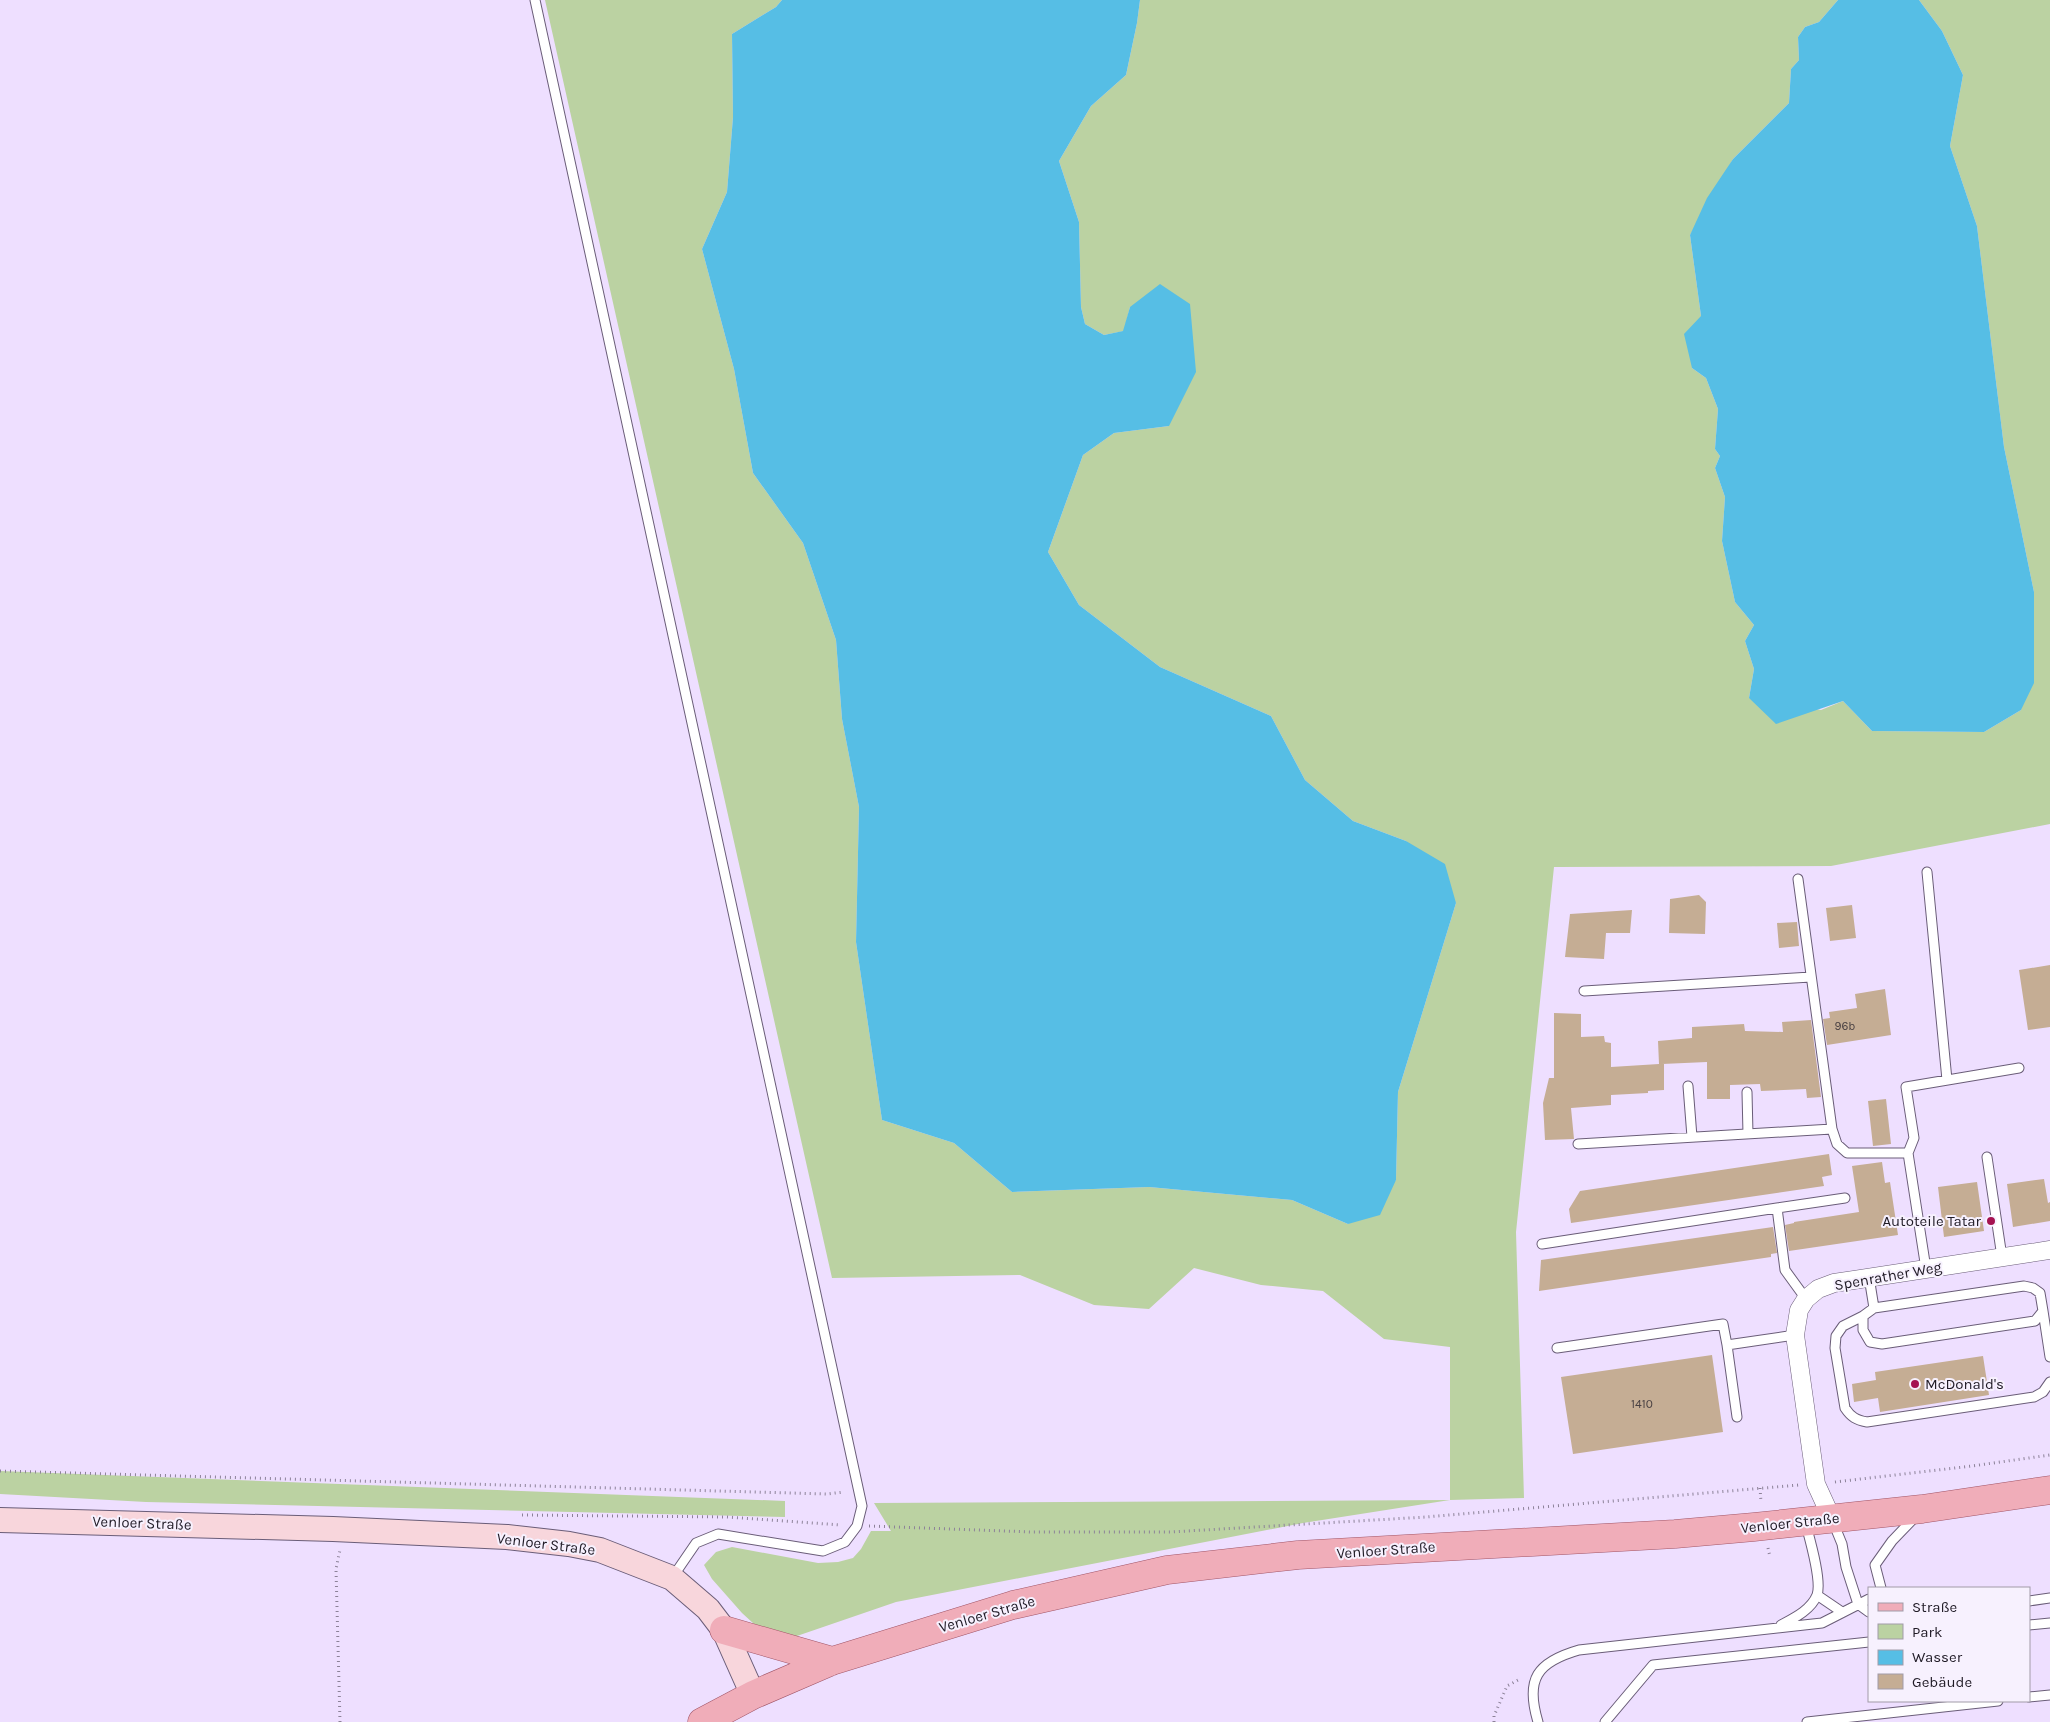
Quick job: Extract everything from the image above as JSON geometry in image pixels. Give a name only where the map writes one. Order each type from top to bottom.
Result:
[{"type":"main road","name":"Venloer Straße","points":[[0,1520],[344,1529],[507,1537],[569,1544],[600,1550],[672,1578],[708,1609],[724,1630],[753,1695],[832,1661],[1013,1605],[1167,1570],[1298,1555],[1675,1534],[1922,1509],[2050,1490]]},
{"type":"main road","points":[[724,1630],[832,1661]]},
{"type":"main road","points":[[702,1722],[753,1695]]},
{"type":"street","name":"Spenrather Weg","points":[[1806,1299],[1818,1290],[1834,1283],[2050,1250]]},
{"type":"street","points":[[1806,1299],[1799,1310],[1795,1335],[1816,1484],[1832,1519]]},
{"type":"lane","points":[[535,0],[862,1506],[857,1526],[844,1542],[823,1551],[718,1534],[696,1543],[672,1578]]},
{"type":"lane","points":[[1926,872],[1947,1080]]},
{"type":"lane","points":[[1798,879],[1832,1129],[1837,1144],[1847,1153],[1908,1153]]},
{"type":"lane","points":[[1584,991],[1811,977]]},
{"type":"lane","points":[[1926,1269],[1908,1153],[1914,1138],[1906,1087],[2019,1068]]},
{"type":"lane","points":[[1688,1086],[1692,1137]]},
{"type":"lane","points":[[1747,1092],[1748,1134]]},
{"type":"lane","points":[[1578,1144],[1832,1129]]},
{"type":"lane","points":[[1987,1157],[2002,1257]]},
{"type":"lane","points":[[1542,1244],[1845,1198]]},
{"type":"lane","points":[[1777,1208],[1784,1270],[1806,1299]]},
{"type":"lane","points":[[1869,1277],[1874,1308]]},
{"type":"lane","points":[[2050,1357],[2040,1293],[2033,1288],[2024,1286],[1874,1308],[1843,1326],[1836,1336],[1835,1348],[1845,1408],[1857,1420],[1867,1422],[2034,1397],[2043,1392],[2050,1382]]},
{"type":"lane","points":[[1863,1316],[1863,1330],[1870,1342],[1882,1344],[2035,1321],[2043,1311]]},
{"type":"lane","points":[[1557,1348],[1723,1324],[1737,1417]]},
{"type":"lane","points":[[1727,1345],[1795,1335]]},
{"type":"lane","points":[[1881,1587],[1875,1565],[1892,1541],[1922,1509]]},
{"type":"lane","points":[[1832,1519],[1842,1544],[1846,1567],[1858,1604],[1868,1611]]},
{"type":"lane","points":[[1776,1628],[1802,1614],[1817,1595],[1816,1564],[1806,1522]]},
{"type":"lane","points":[[1817,1595],[1842,1612]]},
{"type":"lane","points":[[2030,1601],[2050,1598]]},
{"type":"lane","points":[[1538,1722],[1534,1708],[1533,1687],[1544,1664],[1560,1656],[1579,1650],[1822,1622],[1868,1599]]},
{"type":"lane","points":[[2030,1625],[2050,1623]]},
{"type":"lane","points":[[1605,1722],[1653,1666],[1868,1642]]},
{"type":"lane","points":[[2030,1697],[2050,1695]]},
{"type":"lane","points":[[1807,1722],[1989,1702]]},
{"type":"path","points":[[599,1517],[727,1517],[857,1526],[1032,1532],[1170,1532],[1426,1517],[1816,1484],[2050,1455]]},
{"type":"path","points":[[0,1471],[827,1494],[860,1490]]},
{"type":"path","points":[[340,1722],[336,1569],[344,1529]]},
{"type":"path","points":[[1494,1722],[1494,1716],[1507,1686],[1544,1664]]},
{"type":"green space","points":[[545,0],[782,0],[776,7],[732,34],[733,117],[727,192],[702,249],[734,369],[753,473],[803,543],[836,640],[842,719],[859,807],[856,942],[882,1120],[954,1143],[1012,1192],[1149,1187],[1292,1200],[1348,1224],[1396,1180],[1398,1092],[1456,903],[1406,841],[1353,821],[1305,780],[1271,716],[1160,667],[1079,605],[1048,552],[1083,455],[1114,433],[1169,426],[1130,307],[1124,331],[1104,335],[1085,324],[1081,307],[1079,222],[1059,161],[1091,106],[1126,75],[1140,0],[1838,0],[1819,22],[1805,27],[1798,37],[1799,60],[1791,69],[1789,103],[1733,159],[1690,235],[1701,316],[1692,368],[1706,378],[1718,409],[1715,449],[1720,456],[1715,468],[1725,497],[1722,541],[1735,602],[1754,625],[1745,641],[1754,669],[1749,698],[1821,710],[1843,701],[1872,731],[1984,732],[2021,710],[2034,592],[2004,447],[1977,226],[1950,146],[1963,75],[1942,31],[1919,0],[2050,0],[2050,824],[1831,866],[1554,867],[1516,1232],[1524,1498],[1450,1500],[1450,1347],[1384,1339],[1323,1291],[1261,1285],[1194,1268],[1149,1309],[1094,1305],[1020,1275],[832,1278]]},
{"type":"green space","points":[[0,1471],[785,1501],[785,1517],[146,1502],[0,1494]]},
{"type":"green space","points":[[1450,1500],[1303,1523],[896,1602],[794,1637],[754,1624],[712,1579],[704,1565],[716,1552],[732,1547],[818,1563],[838,1562],[853,1558],[861,1549],[871,1531],[891,1531],[874,1503]]},
{"type":"water","points":[[782,0],[1140,0],[1126,75],[1091,106],[1059,161],[1079,222],[1081,307],[1085,324],[1104,335],[1123,331],[1130,307],[1160,284],[1190,304],[1196,372],[1169,426],[1114,433],[1083,455],[1048,552],[1079,605],[1160,667],[1271,716],[1305,780],[1353,821],[1406,841],[1445,864],[1456,903],[1398,1092],[1396,1180],[1380,1215],[1348,1224],[1292,1200],[1149,1187],[1012,1192],[954,1143],[882,1120],[856,942],[859,807],[842,719],[836,640],[803,543],[753,473],[734,369],[702,249],[727,192],[733,117],[732,34],[776,7]]},
{"type":"water","points":[[1838,0],[1919,0],[1942,31],[1963,75],[1950,146],[1977,226],[2004,447],[2034,592],[2034,683],[2021,710],[1984,732],[1872,731],[1843,701],[1776,724],[1749,698],[1754,669],[1745,641],[1754,625],[1735,602],[1722,541],[1725,497],[1715,468],[1720,456],[1715,449],[1718,409],[1706,378],[1692,368],[1684,334],[1701,316],[1690,235],[1707,198],[1733,159],[1789,103],[1791,69],[1799,60],[1798,37],[1805,27],[1819,22]]},
{"type":"building","points":[[1699,895],[1706,902],[1705,934],[1669,933],[1670,899]]},
{"type":"building","points":[[1852,905],[1856,938],[1830,941],[1826,908]]},
{"type":"building","points":[[1632,910],[1630,933],[1606,933],[1604,959],[1565,957],[1570,914]]},
{"type":"building","points":[[1797,922],[1799,946],[1779,948],[1777,923]]},
{"type":"building","points":[[2050,965],[2050,1027],[2028,1030],[2019,970]]},
{"type":"building","points":[[1885,989],[1891,1035],[1827,1045],[1823,1019],[1830,1018],[1829,1012],[1857,1008],[1855,994]]},
{"type":"building","points":[[1554,1013],[1581,1014],[1581,1037],[1604,1036],[1605,1042],[1611,1043],[1611,1067],[1659,1064],[1658,1041],[1692,1038],[1692,1027],[1744,1024],[1745,1031],[1783,1032],[1782,1022],[1811,1020],[1821,1097],[1807,1098],[1806,1089],[1761,1091],[1760,1084],[1730,1085],[1730,1099],[1707,1099],[1707,1062],[1662,1064],[1664,1064],[1664,1090],[1611,1095],[1611,1105],[1571,1108],[1574,1139],[1545,1140],[1543,1103],[1549,1078],[1554,1078]]},
{"type":"building","points":[[1886,1099],[1891,1144],[1873,1146],[1868,1101]]},
{"type":"building","points":[[1829,1154],[1832,1175],[1822,1177],[1824,1186],[1571,1223],[1569,1209],[1580,1191]]},
{"type":"building","points":[[1882,1162],[1885,1183],[1890,1182],[1898,1235],[1789,1251],[1785,1225],[1859,1212],[1852,1166]]},
{"type":"building","points":[[2044,1179],[2048,1203],[2050,1202],[2050,1221],[2013,1227],[2007,1184]]},
{"type":"building","points":[[1977,1182],[1984,1231],[1944,1237],[1938,1187]]},
{"type":"building","points":[[1773,1227],[1777,1253],[1771,1254],[1771,1257],[1539,1291],[1541,1260]]},
{"type":"building","points":[[1712,1355],[1723,1432],[1573,1454],[1561,1377]]},
{"type":"building","points":[[1983,1356],[1989,1395],[1880,1412],[1878,1398],[1854,1402],[1852,1384],[1876,1380],[1875,1372]]},
{"type":"place","name":"Autoteile Tatar","points":[[1991,1221]]},
{"type":"place","name":"McDonald's","points":[[1915,1384]]}]
